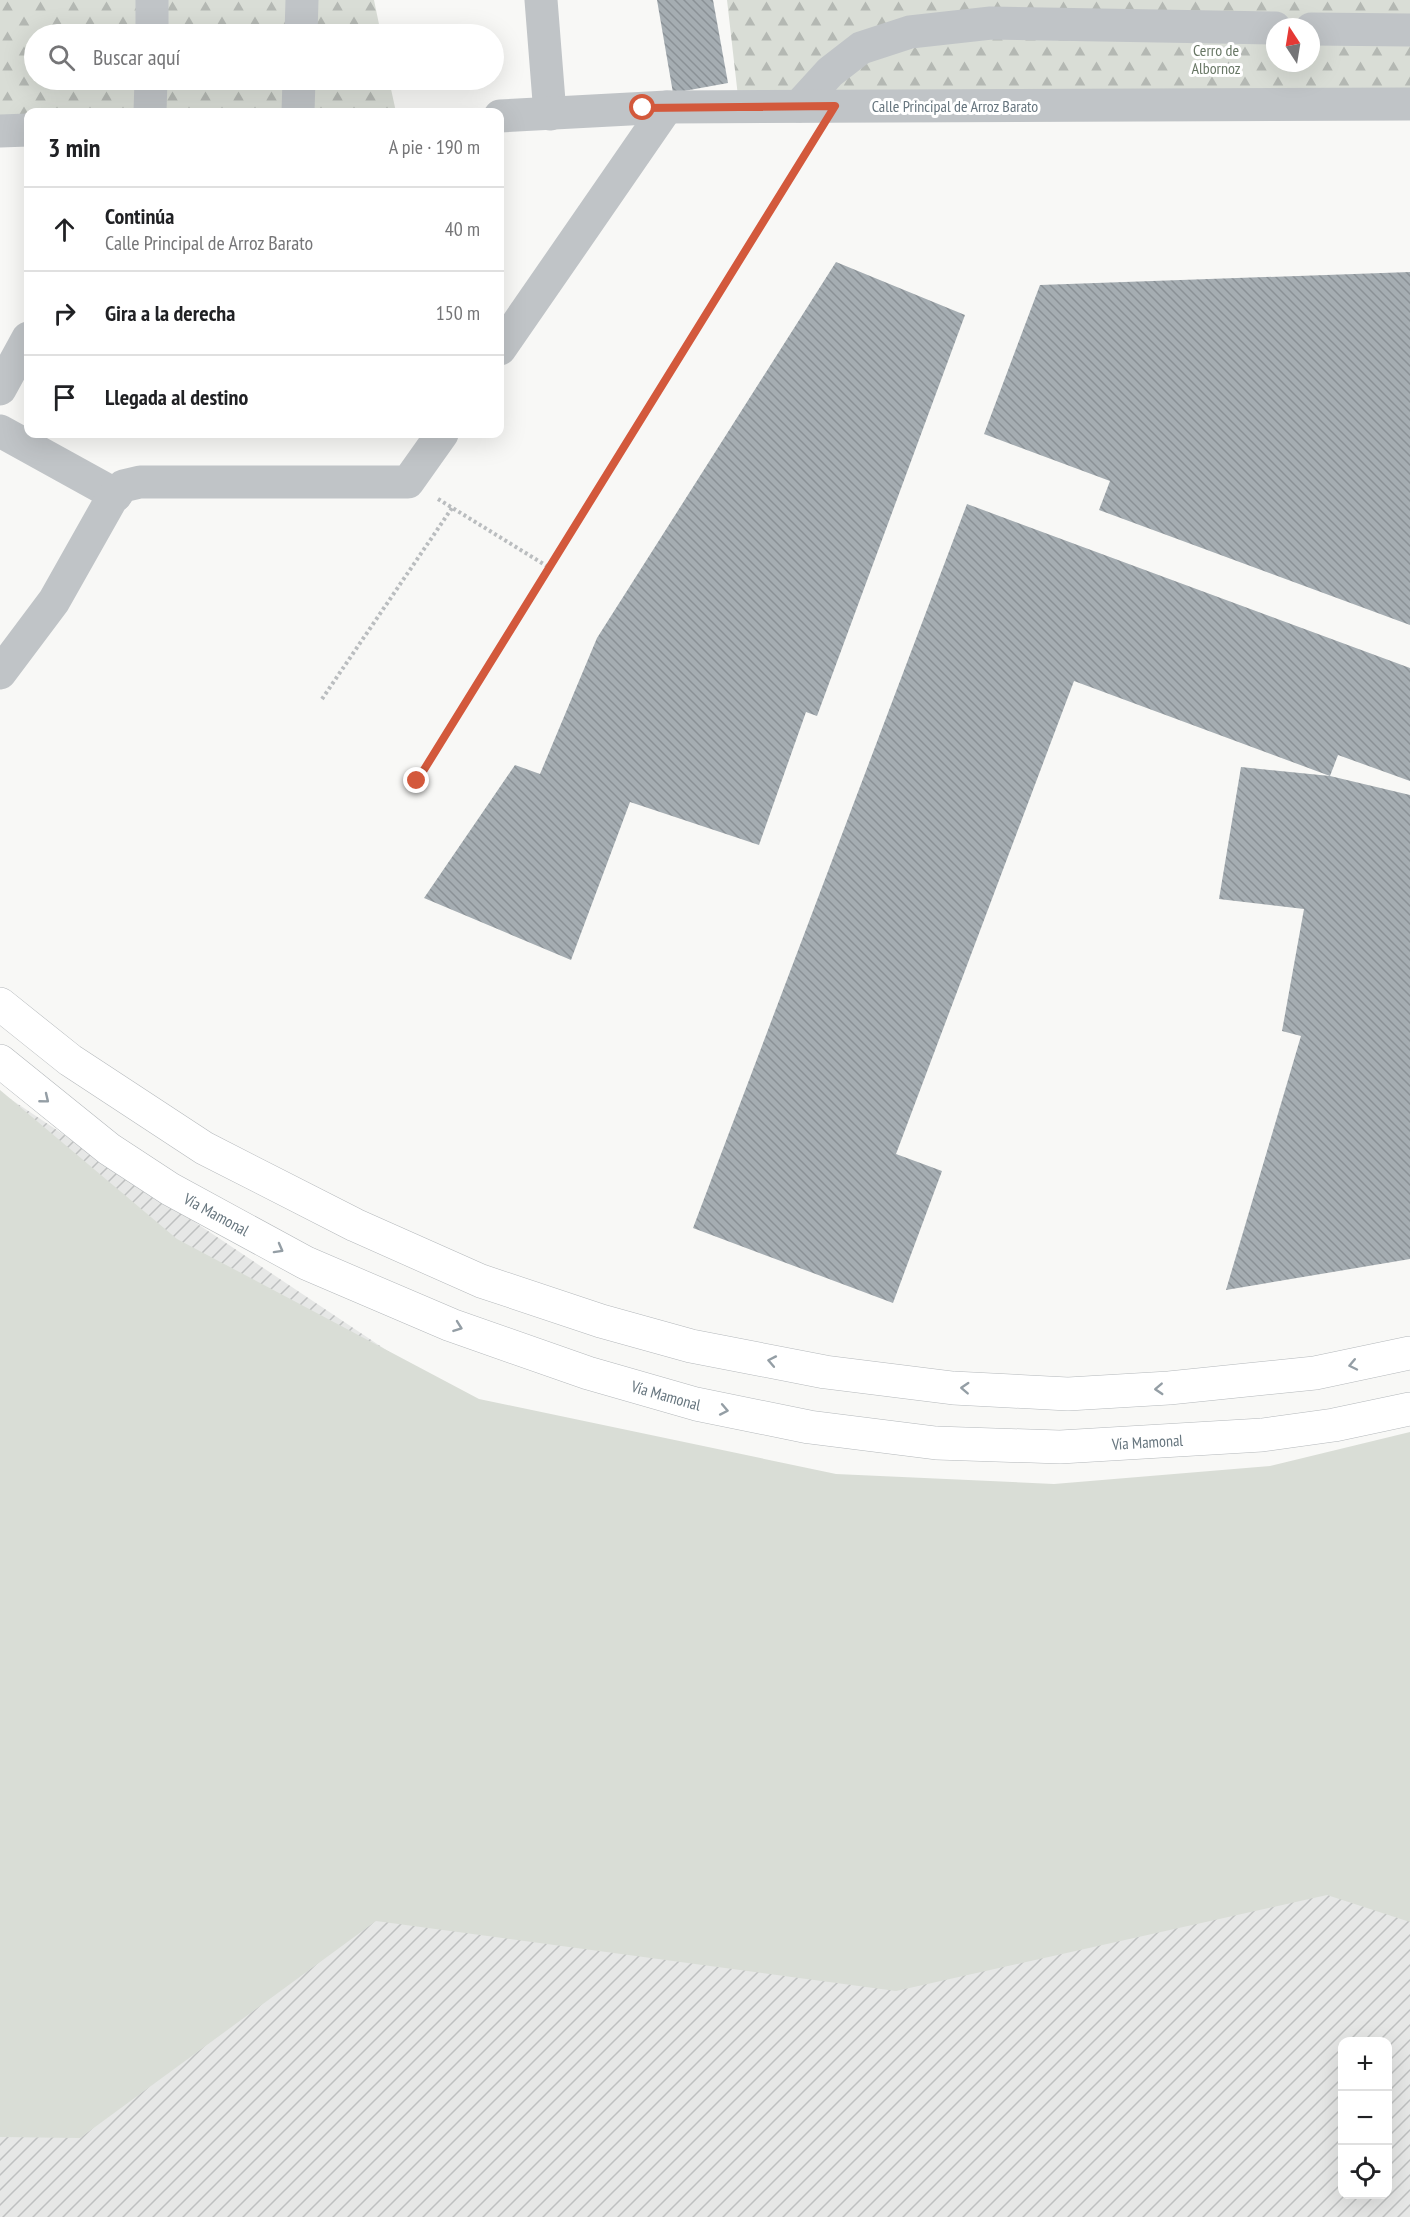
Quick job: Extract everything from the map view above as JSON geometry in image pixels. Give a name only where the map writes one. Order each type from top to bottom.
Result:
[{"type":"main road","points":[[0,1004],[70,1060],[204,1148],[355,1225],[481,1281],[691,1346],[825,1372],[953,1388],[1068,1394],[1169,1388],[1315,1373],[1410,1353]]},
{"type":"main road","name":"Vía Mamonal","points":[[0,1061],[109,1149],[171,1189],[306,1263],[451,1325],[588,1373],[696,1404],[809,1427],[936,1443],[1060,1447],[1262,1435],[1334,1425],[1410,1409]]},
{"type":"street","points":[[152,0],[152,24]]},
{"type":"street","points":[[301,24],[302,0]]},
{"type":"street","points":[[541,0],[550,114]]},
{"type":"street","points":[[1280,0],[1280,18]]},
{"type":"street","points":[[799,106],[830,72],[861,48],[910,32],[991,12],[1266,27]]},
{"type":"street","points":[[1320,29],[1410,30]]},
{"type":"street","points":[[150,108],[151,90]]},
{"type":"street","points":[[298,108],[299,90]]},
{"type":"street","name":"Calle Principal de Arroz Barato","points":[[504,116],[667,106],[1410,104]]},
{"type":"street","points":[[504,343],[667,106]]},
{"type":"street","points":[[0,130],[24,130]]},
{"type":"street","points":[[0,389],[24,345]]},
{"type":"street","points":[[0,431],[116,495]]},
{"type":"street","points":[[0,673],[54,601],[123,486],[140,482],[408,482],[439,438]]},
{"type":"path","points":[[417,781],[835,106]]},
{"type":"path","points":[[408,482],[550,568]]},
{"type":"path","points":[[322,699],[452,507]]},
{"type":"shaded area","points":[[0,1092],[497,1424],[1061,1513],[1410,1463],[1410,2217],[0,2217]]},
{"type":"green space","points":[[0,0],[374,0],[379,24],[24,24],[24,90],[391,90],[395,108],[24,108],[24,140],[0,140]]},
{"type":"green space","name":"Cerro de Albornoz","points":[[727,0],[1410,0],[1410,120],[740,114]]},
{"type":"green space","points":[[0,1090],[177,1239],[479,1399],[836,1474],[1054,1484],[1270,1466],[1410,1432],[1410,1922],[1327,1895],[896,1991],[376,1921],[80,2138],[0,2137]]},
{"type":"building","points":[[657,0],[713,0],[728,83],[673,93]]},
{"type":"building","points":[[836,262],[965,315],[817,716],[806,712],[759,845],[630,802],[571,960],[424,898],[515,765],[540,774],[597,638]]},
{"type":"building","points":[[1410,272],[1410,625],[1099,510],[1110,481],[984,434],[1040,285]]},
{"type":"building","points":[[967,504],[1410,668],[1410,781],[1338,755],[1330,776],[1074,681],[896,1154],[942,1171],[893,1303],[693,1228]]},
{"type":"building","points":[[1241,767],[1330,776],[1410,795],[1410,1259],[1226,1290],[1301,1036],[1282,1031],[1304,909],[1219,899]]},
{"type":"route","points":[[417,781],[835,106],[643,108]]}]
